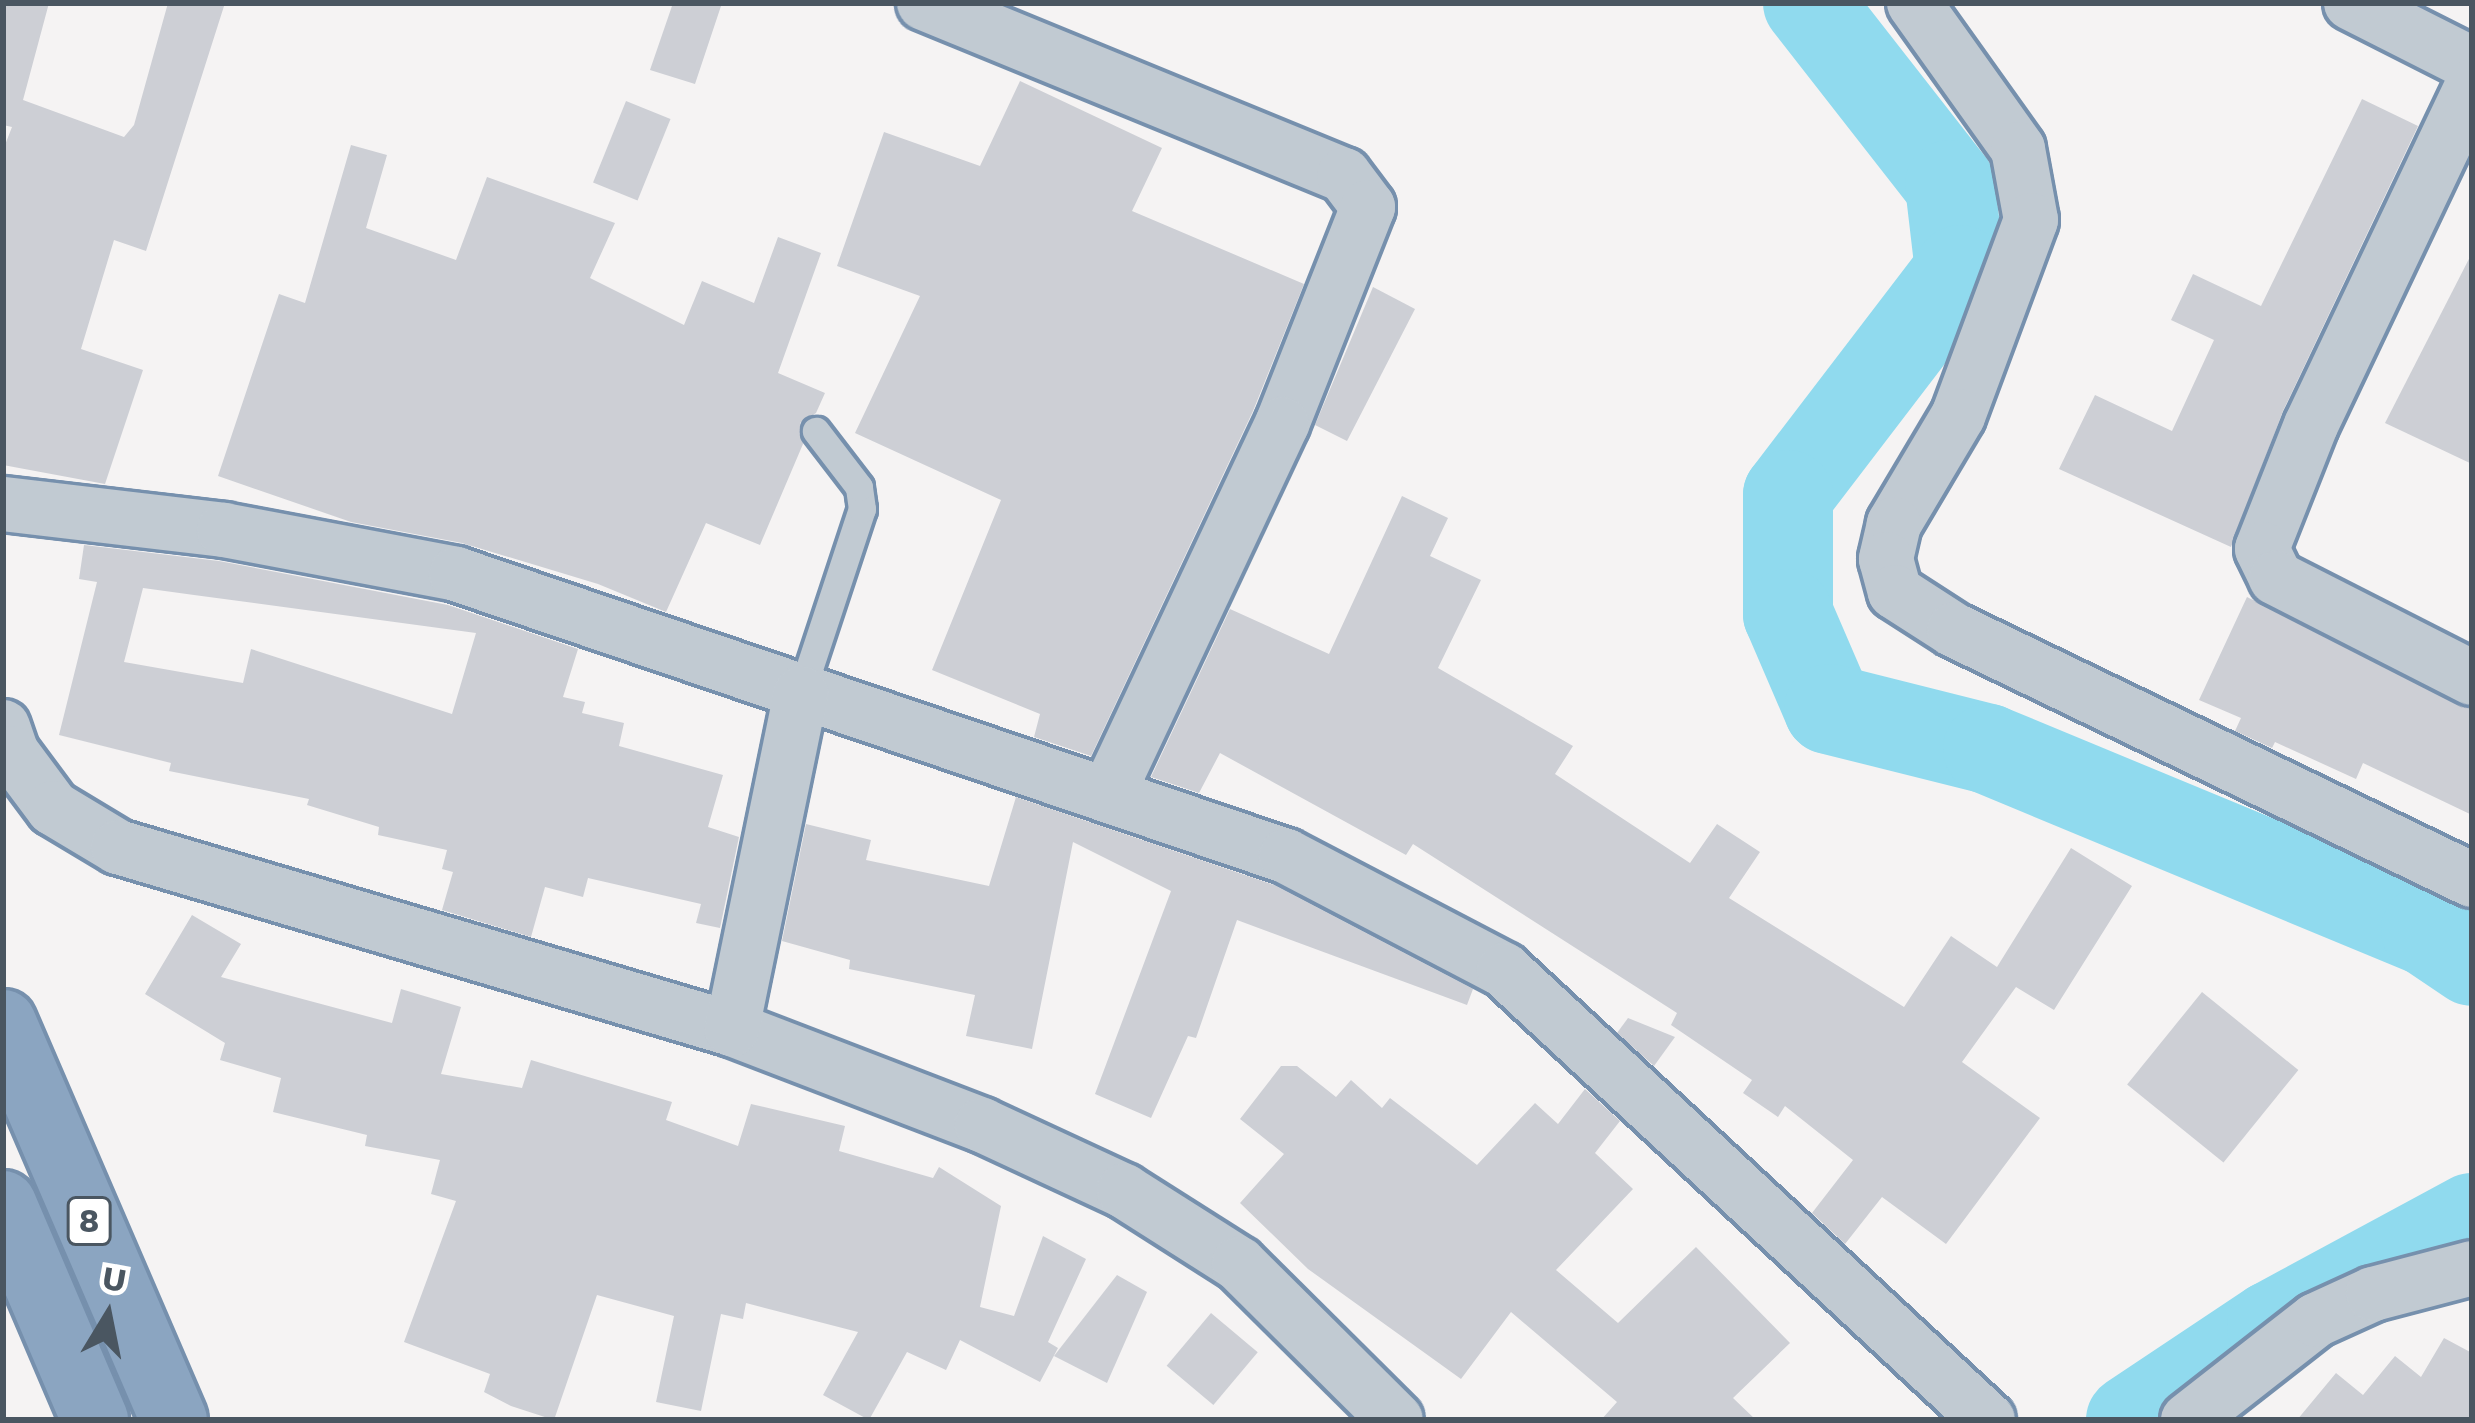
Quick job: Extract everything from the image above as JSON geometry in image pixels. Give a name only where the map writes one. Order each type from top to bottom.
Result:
[{"type":"highway","name":"8","points":[[3,1023],[174,1420]]},
{"type":"highway","name":"8","points":[[3,1204],[95,1420]]},
{"type":"street","points":[[924,3],[1344,175],[1368,207],[1282,424],[1110,790]]},
{"type":"street","points":[[1914,3],[2018,148],[2031,220],[1958,416],[1894,524],[1886,575],[1895,592],[1954,630],[2472,880]]},
{"type":"street","points":[[2351,3],[2472,64]]},
{"type":"street","points":[[2472,86],[2311,424],[2262,549],[2276,578],[2472,678]]},
{"type":"street","points":[[3,504],[224,530],[456,574],[799,709],[1110,790],[1286,856],[1504,970],[1962,1409]]},
{"type":"street","points":[[732,1028],[799,709]]},
{"type":"street","points":[[3,727],[12,753],[53,808],[118,847],[732,1028],[982,1125],[1124,1190],[1239,1264],[1396,1420]]},
{"type":"street","points":[[2188,1420],[2316,1320],[2373,1294],[2472,1268]]},
{"type":"lane","points":[[799,709],[862,509],[859,487],[816,430]]},
{"type":"building","points":[[3,3],[49,3],[23,100],[124,137],[134,125],[168,3],[225,3],[146,251],[114,240],[81,349],[143,370],[105,484],[3,465],[3,150],[12,127],[3,125]]},
{"type":"building","points":[[673,3],[722,3],[695,84],[650,70]]},
{"type":"building","points":[[1020,81],[1162,148],[1132,211],[1304,284],[1253,411],[1091,756],[1034,737],[1040,714],[932,670],[1001,500],[855,433],[920,296],[837,266],[884,132],[980,166]]},
{"type":"building","points":[[2362,99],[2418,126],[2283,411],[2231,547],[2059,469],[2095,395],[2172,431],[2214,340],[2171,320],[2193,274],[2261,306]]},
{"type":"building","points":[[626,101],[671,119],[638,201],[593,183]]},
{"type":"building","points":[[351,145],[387,155],[366,228],[456,260],[487,177],[615,223],[590,278],[684,325],[702,281],[754,303],[778,237],[821,253],[778,373],[825,393],[816,413],[800,423],[803,444],[760,545],[706,523],[666,612],[598,584],[462,543],[351,522],[218,476],[279,294],[305,303]]},
{"type":"building","points":[[2472,253],[2472,464],[2385,423]]},
{"type":"building","points":[[1373,287],[1415,309],[1347,441],[1315,425]]},
{"type":"building","points":[[1402,496],[1448,518],[1430,556],[1481,580],[1438,668],[1573,746],[1555,774],[1690,863],[1717,824],[1760,852],[1729,898],[1904,1007],[1951,936],[1997,967],[2071,848],[2132,886],[2054,1010],[2016,987],[1962,1062],[2040,1118],[1946,1244],[1882,1197],[1845,1244],[1812,1213],[1853,1160],[1785,1106],[1778,1117],[1743,1093],[1752,1080],[1671,1025],[1677,1013],[1413,844],[1406,855],[1220,753],[1199,793],[1151,777],[1230,609],[1329,654]]},
{"type":"building","points":[[84,545],[219,561],[448,605],[578,649],[563,697],[585,702],[582,713],[624,723],[619,746],[723,775],[708,827],[739,837],[720,928],[696,923],[701,904],[588,878],[583,897],[545,887],[531,937],[442,910],[453,872],[442,869],[447,850],[378,835],[379,827],[307,805],[309,799],[169,771],[171,763],[59,735],[97,582],[79,579]],"holes":[[[143,588],[476,633],[452,714],[251,649],[243,683],[124,662]]]},
{"type":"building","points":[[2247,597],[2472,709],[2472,815],[2363,763],[2356,779],[2275,742],[2272,748],[2235,731],[2241,718],[2199,700]]},
{"type":"building","points":[[1016,797],[1274,885],[1473,989],[1467,1005],[1237,920],[1196,1038],[1188,1036],[1151,1118],[1095,1094],[1171,891],[1073,842],[1032,1049],[966,1036],[975,995],[849,969],[850,960],[782,941],[806,824],[871,840],[866,860],[989,886]]},
{"type":"building","points":[[192,915],[241,944],[221,977],[392,1023],[401,989],[461,1007],[441,1074],[522,1088],[531,1060],[672,1102],[666,1120],[738,1146],[751,1104],[845,1126],[839,1151],[933,1178],[939,1167],[1001,1206],[980,1307],[1014,1316],[1043,1236],[1086,1259],[1048,1342],[1058,1348],[1040,1382],[960,1340],[946,1370],[907,1352],[869,1420],[823,1395],[858,1332],[746,1303],[743,1319],[721,1314],[701,1411],[656,1402],[674,1316],[597,1295],[554,1420],[511,1406],[484,1392],[490,1374],[404,1342],[456,1201],[431,1194],[440,1160],[365,1146],[367,1135],[273,1112],[281,1078],[220,1060],[225,1043],[145,994]]},
{"type":"building","points":[[2202,992],[2298,1070],[2223,1163],[2127,1084]]},
{"type":"building","points":[[1628,1018],[1675,1037],[1654,1066],[1617,1033]]},
{"type":"building","points":[[1281,1066],[1297,1066],[1336,1097],[1351,1080],[1382,1108],[1390,1098],[1477,1165],[1535,1103],[1558,1124],[1585,1089],[1620,1121],[1595,1153],[1633,1189],[1556,1270],[1618,1323],[1696,1247],[1790,1343],[1733,1398],[1756,1420],[1601,1420],[1617,1402],[1511,1312],[1461,1379],[1308,1269],[1240,1203],[1284,1154],[1240,1119]]},
{"type":"building","points":[[1117,1275],[1147,1292],[1107,1383],[1054,1356]]},
{"type":"building","points":[[1211,1313],[1258,1352],[1213,1405],[1167,1366]]},
{"type":"building","points":[[2444,1338],[2472,1353],[2472,1420],[2297,1420],[2336,1373],[2363,1395],[2395,1356],[2421,1377]]},
{"type":"waterway","points":[[1808,3],[1950,185],[1960,270],[1788,495],[1788,614],[1829,709],[1988,749],[2426,930],[2472,961]]},
{"type":"waterway","points":[[2131,1420],[2272,1326],[2472,1218]]}]
